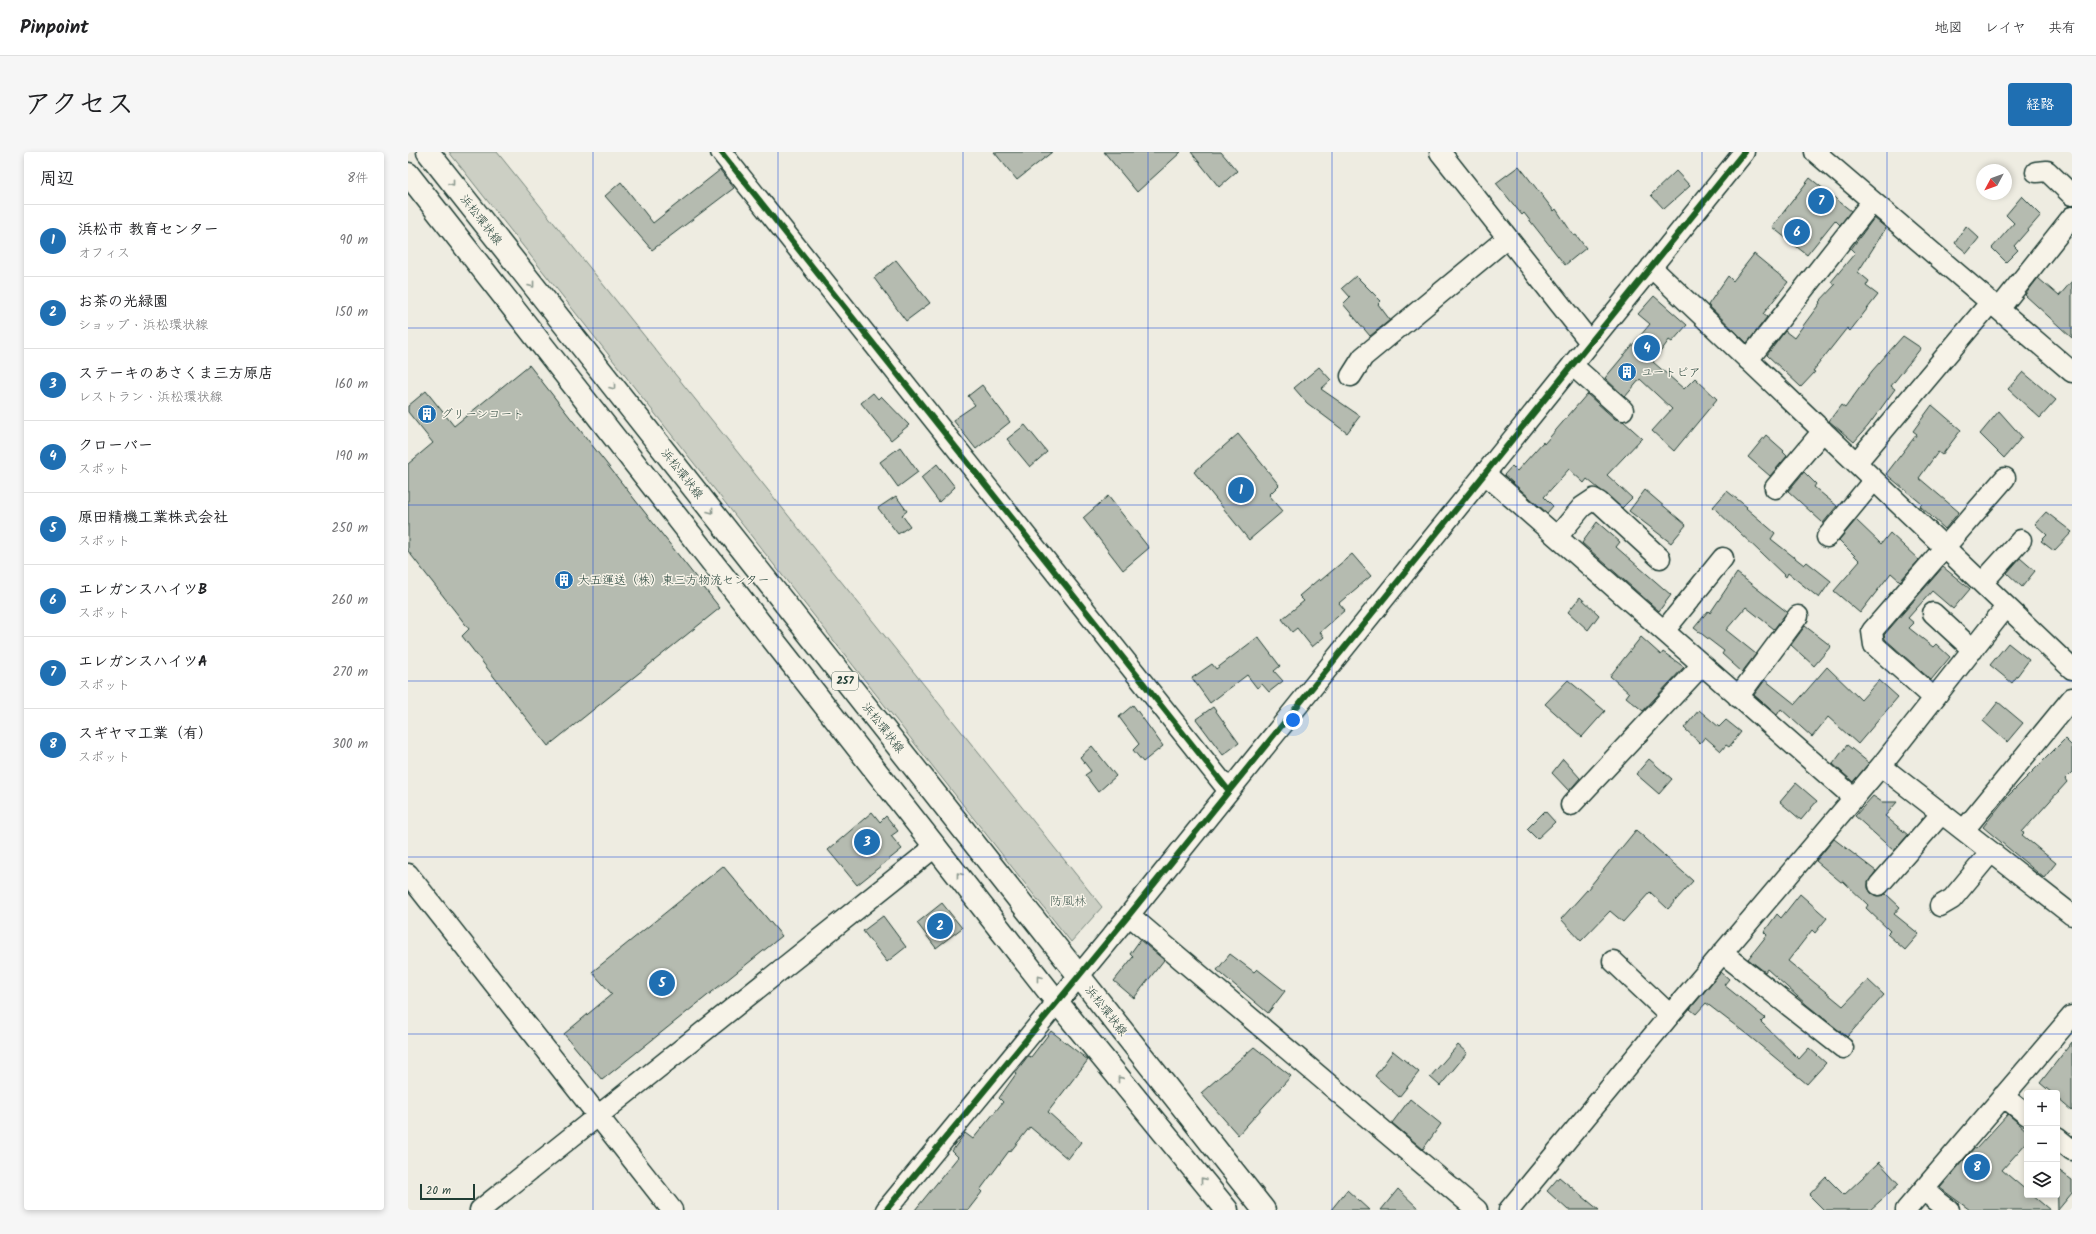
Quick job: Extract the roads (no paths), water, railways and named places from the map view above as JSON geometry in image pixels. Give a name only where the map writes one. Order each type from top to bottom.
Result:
[{"type":"highway","name":"浜松環状線","points":[[428,152],[1264,1210]]},
{"type":"highway","name":"257","points":[[408,174],[1057,1002],[1227,1210]]},
{"type":"street","points":[[721,152],[1229,791]]},
{"type":"street","points":[[1440,152],[1590,342]]},
{"type":"street","points":[[886,1210],[1078,975],[1129,915],[1744,152]]},
{"type":"street","points":[[1815,152],[2072,372]]},
{"type":"street","points":[[2036,172],[2047,171],[2072,195]]},
{"type":"street","points":[[1748,360],[1872,202]]},
{"type":"street","points":[[1856,463],[2072,217]]},
{"type":"street","points":[[1352,376],[1363,358],[1508,238]]},
{"type":"street","points":[[1651,267],[2072,669]]},
{"type":"street","points":[[1572,365],[1623,410]]},
{"type":"street","points":[[1775,488],[1823,431]]},
{"type":"street","points":[[1484,473],[1854,798]]},
{"type":"street","points":[[1934,698],[1874,644],[1872,631],[2005,478]]},
{"type":"street","points":[[1827,537],[1874,480]]},
{"type":"street","points":[[1557,537],[1582,507],[1594,499],[1660,558]]},
{"type":"street","points":[[1982,583],[2021,540]]},
{"type":"street","points":[[1664,631],[1723,558]]},
{"type":"street","points":[[1510,1210],[1670,1015],[1881,766],[2006,607]]},
{"type":"street","points":[[1933,613],[1973,650]]},
{"type":"street","points":[[1738,697],[1798,616]]},
{"type":"street","points":[[1571,805],[1702,665]]},
{"type":"street","points":[[1964,830],[2072,698]]},
{"type":"street","points":[[1881,766],[2072,915]]},
{"type":"street","points":[[1879,886],[1942,813]]},
{"type":"street","points":[[486,1208],[936,846]]},
{"type":"street","points":[[1940,906],[1952,900],[1991,852]]},
{"type":"street","points":[[408,874],[600,1116],[672,1210]]},
{"type":"street","points":[[1129,915],[1477,1210]]},
{"type":"street","points":[[1722,953],[1843,1048]]},
{"type":"street","points":[[1614,961],[1670,1015]]},
{"type":"street","points":[[1906,1210],[1924,1191],[2072,1016]]},
{"type":"street","points":[[2003,1096],[2024,1113]]},
{"type":"street","points":[[2060,1140],[2072,1150]]},
{"type":"street","points":[[1924,1191],[1948,1210]]},
{"type":"place","name":"エレガンスハイツA","points":[[1821,201]]},
{"type":"place","name":"エレガンスハイツB","points":[[1797,232]]},
{"type":"place","name":"クローバー","points":[[1647,348]]},
{"type":"place","name":"ユートピア","points":[[1627,372]]},
{"type":"place","name":"グリーンコート","points":[[427,414]]},
{"type":"place","name":"浜松市 教育センター","points":[[1241,490]]},
{"type":"place","name":"大五運送（株）東三方物流センター","points":[[564,580]]},
{"type":"place","name":"ステーキのあさくま三方原店","points":[[867,842]]},
{"type":"place","name":"お茶の光緑園","points":[[940,926]]},
{"type":"place","name":"原田精機工業株式会社","points":[[662,983]]},
{"type":"place","name":"スギヤマ工業（有）","points":[[1977,1167]]},
{"type":"park label","name":"防風林","points":[[1068,901]]}]
